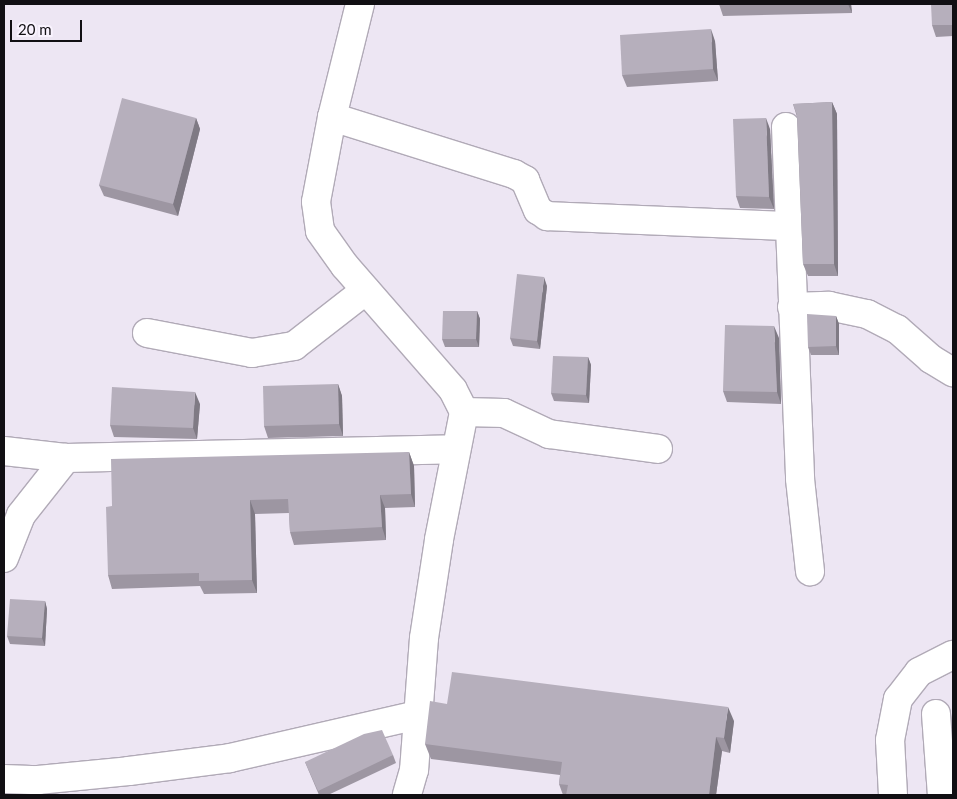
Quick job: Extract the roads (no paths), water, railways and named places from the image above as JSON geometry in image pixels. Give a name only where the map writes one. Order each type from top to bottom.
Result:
[{"type":"street","points":[[360,4],[332,117],[316,202],[320,231],[366,290],[453,390],[464,412],[455,449],[452,482],[438,540],[424,638],[414,770],[406,795]]},
{"type":"street","points":[[332,117],[514,174],[525,180],[538,210],[547,216],[790,226]]},
{"type":"street","points":[[786,127],[800,479],[810,571]]},
{"type":"street","points":[[147,333],[252,353],[294,346],[366,290]]},
{"type":"street","points":[[792,306],[829,306],[867,314],[897,329],[930,359],[953,372]]},
{"type":"street","points":[[464,412],[504,413],[549,434],[658,449]]},
{"type":"street","points":[[4,451],[66,458],[455,449]]},
{"type":"street","points":[[4,558],[21,515],[66,458]]},
{"type":"street","points":[[893,795],[890,740],[898,699],[919,672],[953,655]]},
{"type":"street","points":[[894,719],[945,713],[942,795]]},
{"type":"street","points":[[4,780],[38,780],[230,758],[417,715]]}]
